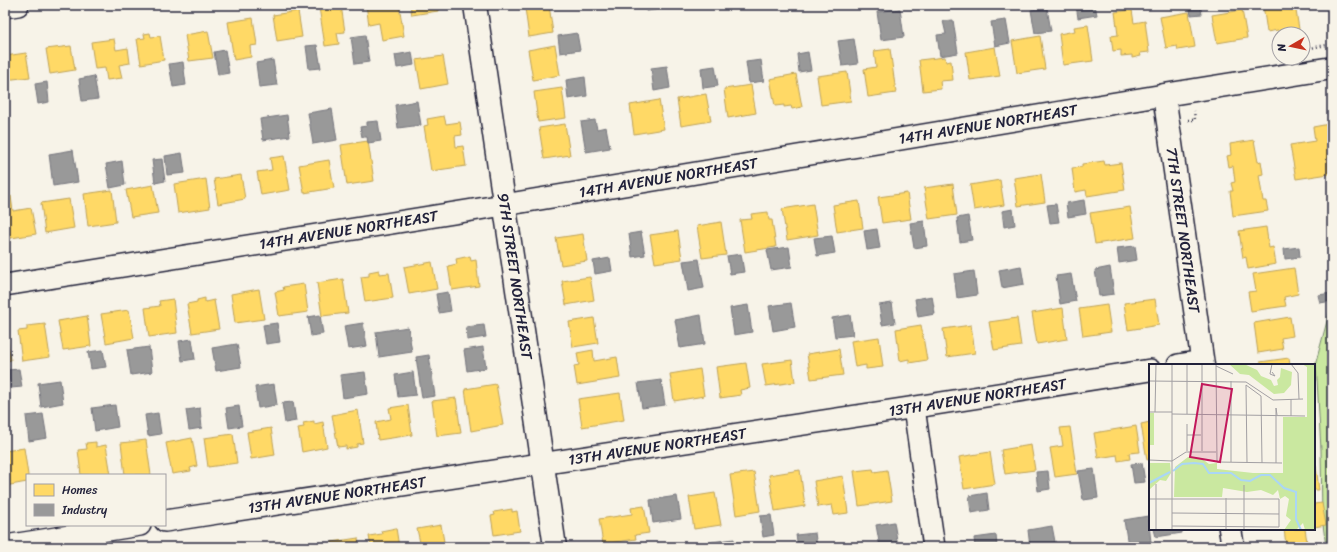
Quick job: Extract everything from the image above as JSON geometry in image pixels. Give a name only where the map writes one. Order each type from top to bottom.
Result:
[{"type":"street","points":[[5,7],[18,5]]},
{"type":"street","name":"9TH STREET NORTHEAST","points":[[475,5],[555,547]]},
{"type":"street","name":"14TH AVENUE NORTHEAST","points":[[5,285],[504,205],[1332,68]]},
{"type":"street","name":"7TH STREET NORTHEAST","points":[[1164,95],[1202,363]]},
{"type":"street","points":[[1190,364],[1202,363]]},
{"type":"street","name":"13TH AVENUE NORTHEAST","points":[[166,521],[914,408],[1149,370]]},
{"type":"street","points":[[914,408],[934,547]]},
{"type":"street","points":[[5,546],[134,526]]},
{"type":"street","points":[[1230,530],[1233,547]]},
{"type":"path","points":[[1311,48],[1332,44]]},
{"type":"green space","points":[[1332,307],[1332,547],[1326,547],[1322,517],[1321,450],[1316,362]]},
{"type":"building: Homes","points":[[341,5],[345,32],[337,33],[339,44],[325,46],[319,7]]},
{"type":"building: Homes","points":[[366,5],[399,5],[404,36],[382,40],[379,23],[369,25]]},
{"type":"building: Homes","points":[[410,5],[438,5],[438,11],[412,15]]},
{"type":"building: Homes","points":[[549,5],[553,33],[529,37],[525,8]]},
{"type":"building: Homes","points":[[1263,5],[1295,5],[1298,26],[1271,26],[1271,31],[1267,32]]},
{"type":"building: Homes","points":[[1132,10],[1134,23],[1145,21],[1149,52],[1140,53],[1141,56],[1132,58],[1132,55],[1121,56],[1121,50],[1113,51],[1111,36],[1118,35],[1115,12]]},
{"type":"building: Homes","points":[[1242,10],[1247,38],[1217,43],[1212,15]]},
{"type":"building: Homes","points":[[298,11],[302,37],[277,41],[273,15]]},
{"type":"building: Homes","points":[[1189,12],[1195,47],[1178,50],[1177,46],[1166,48],[1160,17]]},
{"type":"building: Homes","points":[[253,18],[257,45],[250,46],[251,57],[234,60],[228,22]]},
{"type":"building: Homes","points":[[1088,25],[1093,61],[1063,65],[1059,34],[1075,31],[1074,27]]},
{"type":"building: Homes","points":[[208,31],[213,58],[189,61],[185,35]]},
{"type":"building: Homes","points":[[150,33],[151,37],[160,36],[164,60],[141,64],[137,39],[145,38],[144,34]]},
{"type":"building: Homes","points":[[1040,36],[1045,69],[1017,73],[1012,41]]},
{"type":"building: Homes","points":[[114,39],[116,50],[128,48],[130,63],[119,65],[122,78],[107,80],[105,68],[95,69],[91,42]]},
{"type":"building: Homes","points":[[555,45],[560,75],[533,80],[528,50]]},
{"type":"building: Homes","points":[[71,46],[75,70],[50,74],[46,49]]},
{"type":"building: Homes","points":[[995,47],[1000,76],[970,80],[966,52]]},
{"type":"building: Homes","points":[[890,49],[896,93],[868,97],[864,69],[876,67],[874,51]]},
{"type":"building: Homes","points":[[26,53],[30,77],[5,80],[5,56]]},
{"type":"building: Homes","points":[[443,56],[448,84],[421,89],[416,60]]},
{"type":"building: Homes","points":[[945,57],[946,62],[951,61],[953,80],[940,81],[941,89],[923,91],[919,60]]},
{"type":"building: Homes","points":[[847,72],[851,101],[821,105],[817,76]]},
{"type":"building: Homes","points":[[796,74],[802,107],[792,109],[791,106],[775,106],[770,79]]},
{"type":"building: Homes","points":[[751,85],[756,113],[728,118],[724,89]]},
{"type":"building: Homes","points":[[562,88],[566,118],[538,122],[534,92]]},
{"type":"building: Homes","points":[[706,94],[711,121],[681,126],[677,99]]},
{"type":"building: Homes","points":[[659,100],[664,129],[634,134],[630,105]]},
{"type":"building: Homes","points":[[444,116],[446,124],[460,122],[462,135],[455,136],[456,147],[463,146],[466,166],[431,171],[424,126],[428,125],[427,119]]},
{"type":"building: Homes","points":[[565,124],[570,155],[544,159],[539,128]]},
{"type":"building: Homes","points":[[1329,124],[1332,158],[1327,158],[1329,174],[1296,179],[1290,145],[1315,141],[1313,127]]},
{"type":"building: Homes","points":[[1254,140],[1258,162],[1261,161],[1263,174],[1259,175],[1263,201],[1266,201],[1268,211],[1233,216],[1230,191],[1233,191],[1231,183],[1235,182],[1233,166],[1229,167],[1227,156],[1231,155],[1230,144]]},
{"type":"building: Homes","points":[[368,141],[374,181],[347,185],[341,145]]},
{"type":"building: Homes","points":[[284,156],[290,190],[261,195],[257,172],[272,170],[270,158]]},
{"type":"building: Homes","points":[[329,160],[334,188],[304,193],[299,165]]},
{"type":"building: Homes","points":[[1104,161],[1105,165],[1121,163],[1125,190],[1087,196],[1086,190],[1075,192],[1072,168],[1082,167],[1082,164]]},
{"type":"building: Homes","points":[[1041,174],[1045,202],[1018,206],[1014,178]]},
{"type":"building: Homes","points":[[241,175],[245,199],[218,204],[214,179]]},
{"type":"building: Homes","points":[[206,179],[210,208],[178,213],[174,184]]},
{"type":"building: Homes","points":[[1000,180],[1004,205],[974,210],[970,185]]},
{"type":"building: Homes","points":[[953,184],[957,215],[929,219],[924,188]]},
{"type":"building: Homes","points":[[153,185],[158,213],[131,217],[126,190]]},
{"type":"building: Homes","points":[[112,190],[116,222],[88,226],[84,194]]},
{"type":"building: Homes","points":[[907,193],[911,219],[882,223],[878,197]]},
{"type":"building: Homes","points":[[11,196],[13,211],[31,208],[36,234],[5,239],[5,197]]},
{"type":"building: Homes","points":[[69,199],[74,228],[45,233],[41,203]]},
{"type":"building: Homes","points":[[859,201],[863,228],[837,232],[833,205]]},
{"type":"building: Homes","points":[[813,204],[818,235],[787,240],[782,209]]},
{"type":"building: Homes","points":[[1130,207],[1135,238],[1095,244],[1090,213]]},
{"type":"building: Homes","points":[[768,212],[769,220],[772,220],[776,247],[745,252],[740,220],[752,219],[751,214]]},
{"type":"building: Homes","points":[[721,222],[726,255],[702,258],[697,226]]},
{"type":"building: Homes","points":[[1266,227],[1269,248],[1273,247],[1276,264],[1248,269],[1246,257],[1243,258],[1239,231]]},
{"type":"building: Homes","points":[[678,231],[682,259],[655,263],[650,235]]},
{"type":"building: Homes","points":[[583,234],[587,261],[561,265],[556,238]]},
{"type":"building: Homes","points":[[470,256],[471,261],[476,260],[479,286],[452,290],[448,266],[457,264],[456,259]]},
{"type":"building: Homes","points":[[432,262],[437,289],[409,294],[404,267]]},
{"type":"building: Homes","points":[[1294,268],[1298,294],[1284,297],[1286,306],[1251,311],[1248,292],[1256,291],[1253,274]]},
{"type":"building: Homes","points":[[379,270],[379,274],[389,273],[393,298],[365,302],[361,277],[369,276],[369,272]]},
{"type":"building: Homes","points":[[590,277],[594,300],[566,305],[562,281]]},
{"type":"building: Homes","points":[[343,279],[348,313],[322,316],[317,283]]},
{"type":"building: Homes","points":[[304,284],[308,312],[279,316],[275,292],[284,290],[283,287]]},
{"type":"building: Homes","points":[[259,289],[264,319],[235,323],[231,294]]},
{"type":"building: Homes","points":[[205,298],[205,302],[214,300],[219,329],[192,333],[187,304],[197,302],[197,300]]},
{"type":"building: Homes","points":[[173,299],[177,333],[149,337],[145,308],[160,306],[159,301]]},
{"type":"building: Homes","points":[[1155,299],[1159,325],[1128,330],[1124,303]]},
{"type":"building: Homes","points":[[1107,305],[1111,332],[1083,336],[1079,309]]},
{"type":"building: Homes","points":[[1063,308],[1067,339],[1037,344],[1032,313]]},
{"type":"building: Homes","points":[[129,310],[134,338],[106,343],[101,314]]},
{"type":"building: Homes","points":[[87,316],[91,346],[63,350],[58,321]]},
{"type":"building: Homes","points":[[1290,317],[1293,336],[1281,338],[1283,349],[1258,353],[1254,323]]},
{"type":"building: Homes","points":[[594,318],[598,343],[573,347],[569,322]]},
{"type":"building: Homes","points":[[1017,318],[1021,346],[994,350],[989,322]]},
{"type":"building: Homes","points":[[45,324],[50,357],[22,361],[18,331],[27,330],[27,326]]},
{"type":"building: Homes","points":[[921,325],[927,360],[909,363],[909,359],[900,361],[896,329]]},
{"type":"building: Homes","points":[[971,325],[975,353],[947,357],[943,329]]},
{"type":"building: Homes","points":[[5,328],[11,360],[5,362]]},
{"type":"building: Homes","points":[[879,337],[883,367],[866,369],[866,365],[855,367],[851,341]]},
{"type":"building: Homes","points":[[839,349],[843,375],[811,379],[807,354]]},
{"type":"building: Homes","points":[[593,350],[594,361],[617,357],[620,378],[577,385],[574,366],[579,365],[577,353]]},
{"type":"building: Homes","points":[[1289,358],[1290,364],[1261,364],[1260,362]]},
{"type":"building: Homes","points":[[792,360],[795,382],[766,386],[762,364]]},
{"type":"building: Homes","points":[[746,363],[750,388],[740,390],[741,395],[720,398],[716,367]]},
{"type":"building: Homes","points":[[700,369],[704,396],[674,401],[670,374]]},
{"type":"building: Homes","points":[[496,384],[503,425],[471,431],[465,389]]},
{"type":"building: Homes","points":[[620,393],[624,420],[582,427],[578,399]]},
{"type":"building: Homes","points":[[456,398],[461,433],[437,436],[432,401]]},
{"type":"building: Homes","points":[[408,405],[412,435],[378,440],[376,422],[391,419],[389,408]]},
{"type":"building: Homes","points":[[358,410],[363,443],[357,444],[357,447],[346,449],[346,446],[338,447],[332,415]]},
{"type":"building: Homes","points":[[314,421],[314,424],[323,422],[327,447],[302,452],[298,428],[304,427],[303,423]]},
{"type":"building: Homes","points":[[1149,422],[1149,459],[1147,460],[1141,424]]},
{"type":"building: Homes","points":[[1136,426],[1140,452],[1129,453],[1130,459],[1118,461],[1117,455],[1098,458],[1094,433]]},
{"type":"building: Homes","points":[[1070,427],[1077,474],[1055,477],[1050,448],[1063,446],[1060,428]]},
{"type":"building: Homes","points":[[271,428],[275,455],[251,459],[247,432]]},
{"type":"building: Homes","points":[[233,434],[237,463],[208,467],[204,438]]},
{"type":"building: Homes","points":[[192,438],[197,466],[190,468],[191,471],[172,474],[166,443]]},
{"type":"building: Homes","points":[[146,440],[151,474],[125,474],[121,443]]},
{"type":"building: Homes","points":[[96,442],[96,447],[106,445],[111,474],[81,474],[78,450],[87,449],[86,443]]},
{"type":"building: Homes","points":[[1031,445],[1035,470],[1005,474],[1001,450]]},
{"type":"building: Homes","points":[[24,448],[28,474],[26,474],[26,482],[5,486],[5,451]]},
{"type":"building: Homes","points":[[990,452],[995,484],[964,489],[959,457]]},
{"type":"building: Homes","points":[[1315,466],[1316,466],[1319,490],[1315,490]]},
{"type":"building: Homes","points":[[873,469],[874,472],[887,470],[892,501],[859,506],[854,471]]},
{"type":"building: Homes","points":[[800,470],[805,506],[775,511],[769,475]]},
{"type":"building: Homes","points":[[754,472],[760,511],[736,515],[730,475]]},
{"type":"building: Homes","points":[[843,476],[848,513],[834,515],[832,505],[818,507],[814,481]]},
{"type":"building: Homes","points":[[715,493],[721,525],[694,529],[689,497]]},
{"type":"building: Homes","points":[[1322,503],[1326,525],[1315,527],[1315,504]]},
{"type":"building: Homes","points":[[644,506],[649,533],[635,535],[636,539],[603,544],[599,519],[632,514],[631,508]]},
{"type":"building: Homes","points":[[512,509],[512,512],[517,511],[520,531],[494,535],[491,516],[495,515],[494,512]]},
{"type":"building: Homes","points":[[441,525],[445,547],[421,547],[417,529]]},
{"type":"building: Homes","points":[[396,528],[399,547],[371,547],[369,536],[382,534],[381,531]]},
{"type":"building: Homes","points":[[1284,530],[1305,530],[1307,542],[1286,545]]},
{"type":"building: Homes","points":[[358,538],[359,547],[332,547],[332,542]]},
{"type":"building: Industry","points":[[646,5],[659,5],[660,9],[647,11]]},
{"type":"building: Industry","points":[[1076,5],[1095,5],[1097,15],[1078,18]]},
{"type":"building: Industry","points":[[1189,5],[1200,5],[1202,14],[1191,15]]},
{"type":"building: Industry","points":[[1047,8],[1051,31],[1035,33],[1031,10]]},
{"type":"building: Industry","points":[[900,9],[904,37],[881,40],[877,12]]},
{"type":"building: Industry","points":[[953,20],[958,53],[940,56],[937,35],[946,34],[943,21]]},
{"type":"building: Industry","points":[[1006,20],[1010,43],[995,46],[991,22]]},
{"type":"building: Industry","points":[[577,33],[580,50],[560,53],[558,36]]},
{"type":"building: Industry","points":[[365,35],[369,62],[355,64],[351,37]]},
{"type":"building: Industry","points":[[854,39],[858,64],[842,66],[838,41]]},
{"type":"building: Industry","points":[[317,45],[321,68],[309,69],[306,46]]},
{"type":"building: Industry","points":[[225,50],[229,73],[218,75],[214,52]]},
{"type":"building: Industry","points":[[412,52],[414,65],[397,68],[395,55]]},
{"type":"building: Industry","points":[[808,52],[811,70],[799,72],[797,54]]},
{"type":"building: Industry","points":[[273,60],[277,85],[259,87],[256,63]]},
{"type":"building: Industry","points":[[761,60],[764,81],[749,83],[746,62]]},
{"type":"building: Industry","points":[[183,62],[186,85],[173,87],[169,64]]},
{"type":"building: Industry","points":[[667,66],[670,88],[654,91],[651,68]]},
{"type":"building: Industry","points":[[715,66],[718,86],[703,88],[701,68]]},
{"type":"building: Industry","points":[[94,76],[98,99],[82,101],[79,79]]},
{"type":"building: Industry","points":[[585,77],[587,96],[568,99],[566,80]]},
{"type":"building: Industry","points":[[47,82],[49,102],[38,104],[35,84]]},
{"type":"building: Industry","points":[[417,101],[421,125],[398,128],[395,105]]},
{"type":"building: Industry","points":[[332,109],[337,140],[313,144],[308,113]]},
{"type":"building: Industry","points":[[287,115],[290,136],[263,140],[260,119]]},
{"type":"building: Industry","points":[[595,120],[597,129],[606,127],[610,148],[586,152],[581,122]]},
{"type":"building: Industry","points":[[378,121],[381,141],[368,143],[367,137],[362,137],[360,127],[367,126],[367,122]]},
{"type":"building: Industry","points":[[73,150],[78,182],[53,186],[49,154]]},
{"type":"building: Industry","points":[[182,153],[185,173],[167,175],[165,156]]},
{"type":"building: Industry","points":[[162,159],[165,181],[155,183],[152,160]]},
{"type":"building: Industry","points":[[122,161],[125,185],[110,188],[106,164]]},
{"type":"building: Industry","points":[[1084,200],[1086,214],[1068,217],[1066,203]]},
{"type":"building: Industry","points":[[1056,204],[1059,222],[1050,223],[1047,205]]},
{"type":"building: Industry","points":[[1013,209],[1015,225],[1004,227],[1002,211]]},
{"type":"building: Industry","points":[[968,216],[972,240],[960,242],[957,218]]},
{"type":"building: Industry","points":[[924,221],[927,246],[914,248],[910,223]]},
{"type":"building: Industry","points":[[877,229],[880,248],[867,250],[864,231]]},
{"type":"building: Industry","points":[[641,232],[645,255],[632,257],[629,234]]},
{"type":"building: Industry","points":[[832,236],[835,253],[817,256],[814,238]]},
{"type":"building: Industry","points":[[1135,246],[1137,260],[1119,263],[1117,248]]},
{"type":"building: Industry","points":[[789,247],[792,267],[771,270],[767,250]]},
{"type":"building: Industry","points":[[1299,247],[1300,257],[1285,259],[1284,249]]},
{"type":"building: Industry","points":[[741,254],[744,272],[730,274],[727,256]]},
{"type":"building: Industry","points":[[610,258],[612,271],[595,274],[593,261]]},
{"type":"building: Industry","points":[[699,259],[704,288],[688,291],[683,261]]},
{"type":"building: Industry","points":[[1021,266],[1024,284],[1002,288],[999,270]]},
{"type":"building: Industry","points":[[1110,267],[1114,294],[1099,296],[1095,270]]},
{"type":"building: Industry","points":[[974,271],[977,295],[957,298],[954,274]]},
{"type":"building: Industry","points":[[1071,274],[1076,301],[1060,304],[1056,276]]},
{"type":"building: Industry","points":[[448,292],[451,311],[439,313],[436,294]]},
{"type":"building: Industry","points":[[1332,293],[1332,301],[1320,303],[1318,295]]},
{"type":"building: Industry","points":[[932,296],[935,314],[918,317],[915,299]]},
{"type":"building: Industry","points":[[791,303],[795,327],[773,331],[769,306]]},
{"type":"building: Industry","points":[[892,303],[895,323],[882,325],[879,305]]},
{"type":"building: Industry","points":[[748,305],[752,332],[734,335],[730,308]]},
{"type":"building: Industry","points":[[320,315],[323,334],[311,336],[308,317]]},
{"type":"building: Industry","points":[[701,315],[705,344],[680,348],[675,320]]},
{"type":"building: Industry","points":[[850,315],[853,335],[835,337],[832,318]]},
{"type":"building: Industry","points":[[277,323],[280,342],[266,344],[263,325]]},
{"type":"building: Industry","points":[[363,323],[367,346],[348,349],[344,326]]},
{"type":"building: Industry","points":[[484,325],[486,337],[467,340],[466,327]]},
{"type":"building: Industry","points":[[408,327],[412,352],[379,357],[376,332]]},
{"type":"building: Industry","points":[[192,339],[195,359],[182,361],[179,341]]},
{"type":"building: Industry","points":[[237,344],[241,367],[216,371],[212,348]]},
{"type":"building: Industry","points":[[149,347],[152,372],[131,375],[127,350]]},
{"type":"building: Industry","points":[[483,347],[486,368],[467,371],[464,350]]},
{"type":"building: Industry","points":[[103,350],[106,367],[91,369],[88,352]]},
{"type":"building: Industry","points":[[429,355],[435,396],[422,398],[416,357]]},
{"type":"building: Industry","points":[[19,369],[22,387],[11,388],[8,370]]},
{"type":"building: Industry","points":[[365,372],[368,394],[343,398],[340,375]]},
{"type":"building: Industry","points":[[413,372],[416,395],[398,397],[395,375]]},
{"type":"building: Industry","points":[[60,380],[63,403],[41,407],[38,383]]},
{"type":"building: Industry","points":[[661,380],[665,405],[642,408],[638,383]]},
{"type":"building: Industry","points":[[274,384],[277,405],[258,408],[255,387]]},
{"type":"building: Industry","points":[[293,402],[296,421],[285,423],[282,403]]},
{"type":"building: Industry","points":[[115,405],[118,427],[95,431],[92,408]]},
{"type":"building: Industry","points":[[239,406],[242,426],[229,428],[226,408]]},
{"type":"building: Industry","points":[[200,408],[202,428],[189,430],[186,410]]},
{"type":"building: Industry","points":[[158,413],[161,434],[148,436],[145,415]]},
{"type":"building: Industry","points":[[43,414],[47,438],[29,441],[26,416]]},
{"type":"building: Industry","points":[[1142,463],[1145,482],[1134,483],[1131,464]]},
{"type":"building: Industry","points":[[1094,469],[1098,498],[1083,500],[1078,471]]},
{"type":"building: Industry","points":[[1048,471],[1050,489],[1038,491],[1036,472]]},
{"type":"building: Industry","points":[[987,493],[989,510],[971,513],[969,496]]},
{"type":"building: Industry","points":[[677,496],[681,519],[653,523],[650,500]]},
{"type":"building: Industry","points":[[771,515],[774,535],[763,537],[760,516]]},
{"type":"building: Industry","points":[[1148,516],[1151,542],[1128,546],[1124,520]]},
{"type":"building: Industry","points":[[894,522],[898,546],[880,547],[876,525]]},
{"type":"building: Industry","points":[[1052,526],[1056,547],[1030,547],[1028,530]]},
{"type":"building: Industry","points":[[1154,530],[1182,530],[1182,533],[1156,537]]},
{"type":"building: Industry","points":[[815,533],[817,547],[798,547],[796,535]]},
{"type":"building: Industry","points":[[996,535],[997,547],[975,547],[974,538]]},
{"type":"building: Industry","points":[[734,539],[735,547],[712,547],[712,542]]}]
